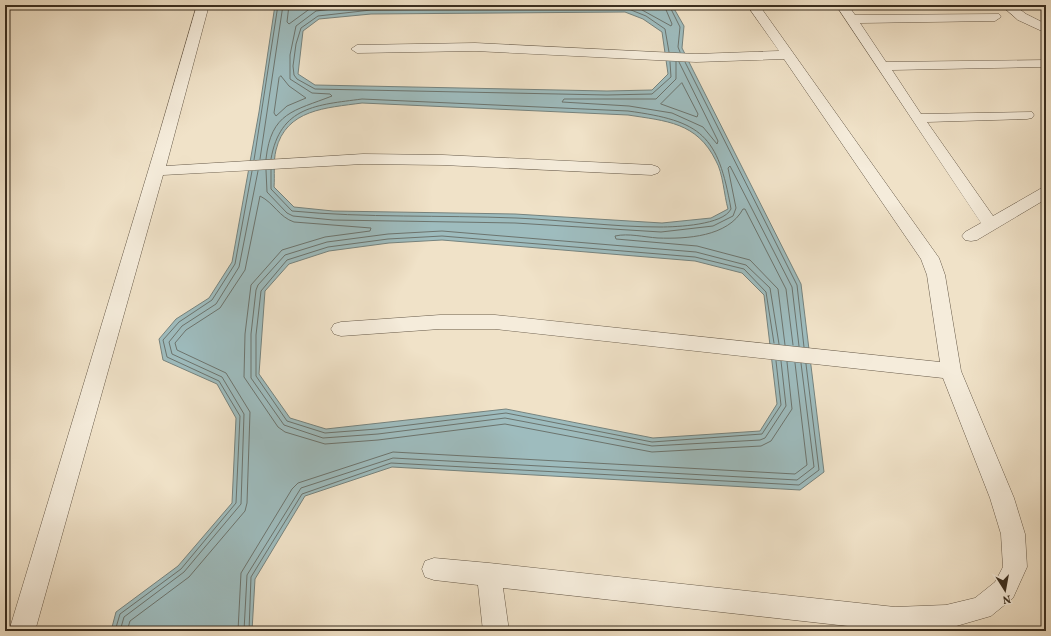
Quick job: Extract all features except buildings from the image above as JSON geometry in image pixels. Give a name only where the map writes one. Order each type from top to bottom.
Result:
[{"type":"street","points":[[22,631],[203,5]]},
{"type":"street","points":[[434,569],[895,619],[946,617],[982,608],[1004,590],[1015,567],[1013,534],[1002,498],[951,371],[936,275],[930,258],[753,5]]},
{"type":"street","points":[[842,5],[990,224]]},
{"type":"street","points":[[1008,5],[1034,24],[1046,30]]},
{"type":"street","points":[[851,19],[995,17]]},
{"type":"street","points":[[1034,24],[1046,19]]},
{"type":"street","points":[[357,49],[475,47],[696,58],[788,55]]},
{"type":"street","points":[[883,66],[1042,63]]},
{"type":"street","points":[[917,118],[1027,115]]},
{"type":"street","points":[[156,171],[299,164],[363,159],[443,160],[652,170]]},
{"type":"street","points":[[971,236],[1046,192]]},
{"type":"street","points":[[341,329],[440,322],[495,322],[951,371]]},
{"type":"street","points":[[489,574],[496,631]]},
{"type":"water","points":[[275,5],[672,5],[684,26],[682,48],[801,284],[824,472],[800,490],[392,467],[305,496],[255,579],[252,631],[111,631],[116,612],[178,566],[232,503],[236,418],[217,384],[163,360],[159,339],[176,319],[209,298],[232,262],[259,112]],"holes":[[[625,12],[643,19],[662,32],[668,74],[652,90],[607,91],[315,85],[298,74],[303,31],[319,19],[371,14]],[[362,103],[628,115],[668,122],[690,131],[700,138],[708,148],[716,161],[720,172],[728,209],[711,218],[662,223],[515,214],[333,211],[294,207],[274,187],[275,155],[281,136],[298,118],[322,109]],[[442,240],[695,261],[742,273],[764,295],[777,404],[760,431],[653,438],[506,409],[326,429],[290,418],[259,374],[265,291],[289,264],[329,251],[389,243]]]}]
